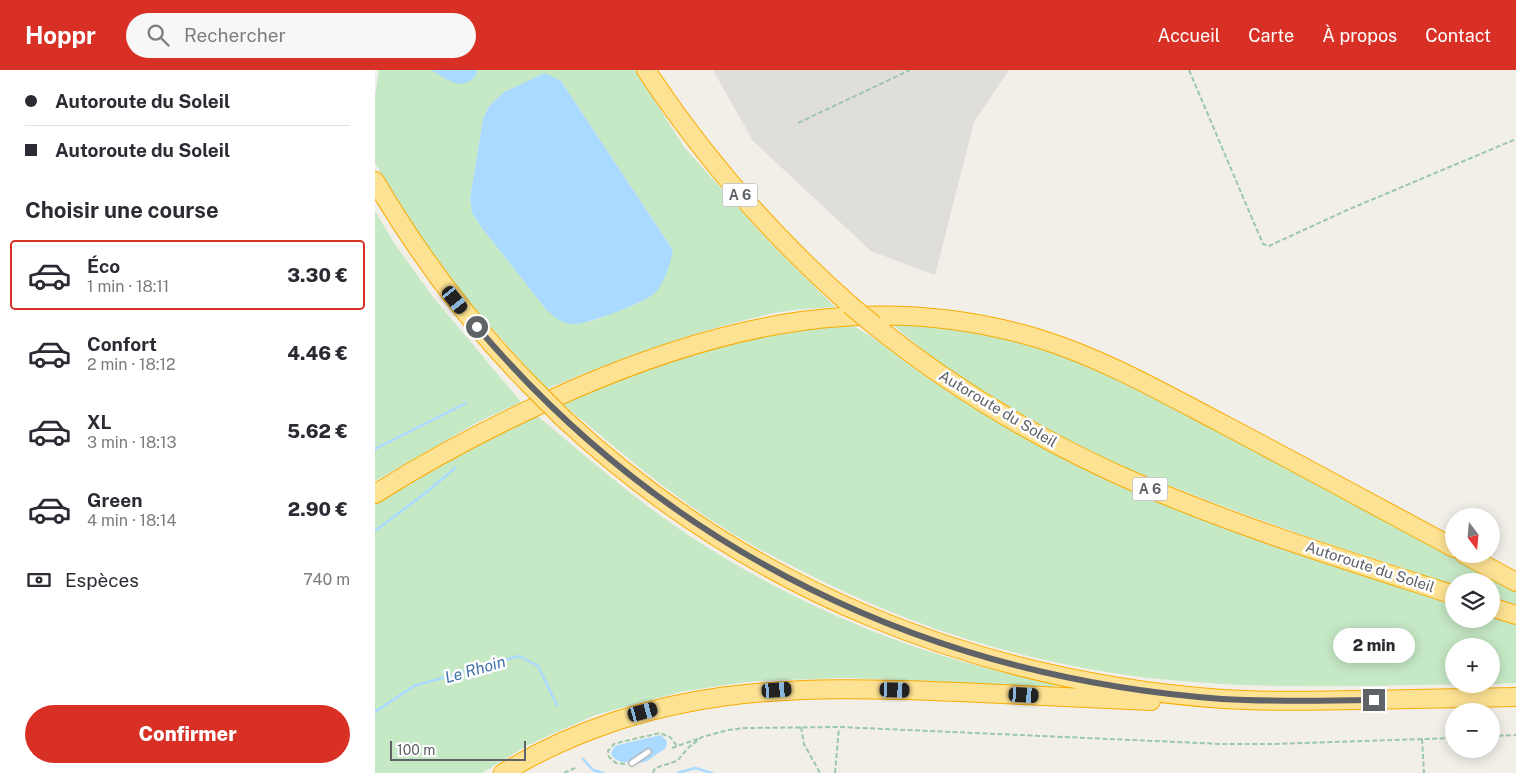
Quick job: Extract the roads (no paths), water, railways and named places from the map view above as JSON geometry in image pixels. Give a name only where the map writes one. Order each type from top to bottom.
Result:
[{"type":"highway","name":"Autoroute du Soleil","points":[[647,70],[685,126],[739,194],[800,258],[850,305],[874,324],[927,364],[992,408],[1053,443],[1172,498],[1246,526],[1445,592]]},
{"type":"highway","points":[[377,185],[444,285],[489,341],[563,418],[634,479],[707,531],[776,573],[865,615],[949,647],[1025,668],[1122,687],[1222,699]]},
{"type":"highway","points":[[375,494],[447,451],[508,419],[589,382],[656,357],[724,336],[777,324],[830,317],[901,315],[955,320],[1007,330],[1059,346],[1108,365],[1180,401],[1445,543]]},
{"type":"highway","points":[[1481,563],[1516,582]]},
{"type":"highway","points":[[1500,610],[1516,615]]},
{"type":"highway","points":[[503,773],[545,749],[609,722],[680,703],[740,693],[791,689],[846,688],[1155,701],[1516,697]]},
{"type":"lane","points":[[632,763],[648,752]]},
{"type":"water","points":[[431,70],[477,70],[477,73],[467,83],[461,84],[455,83]]},
{"type":"water","points":[[545,73],[561,81],[673,250],[665,277],[656,292],[640,302],[615,313],[578,324],[563,322],[545,308],[482,228],[472,213],[470,198],[483,119],[489,106],[504,92]]},
{"type":"water","points":[[661,735],[667,741],[666,748],[647,761],[633,765],[631,761],[619,761],[612,756],[611,753],[614,747],[618,745]]},
{"type":"waterway","points":[[375,449],[466,403]]},
{"type":"waterway","points":[[375,531],[455,468]]},
{"type":"waterway","name":"Le Rhoin","points":[[375,712],[414,686],[519,656],[538,666],[557,705]]},
{"type":"waterway","name":"Le Rhoin","points":[[583,759],[593,770],[603,773]]},
{"type":"waterway","name":"Le Rhoin","points":[[678,773],[695,768],[712,773]]}]
